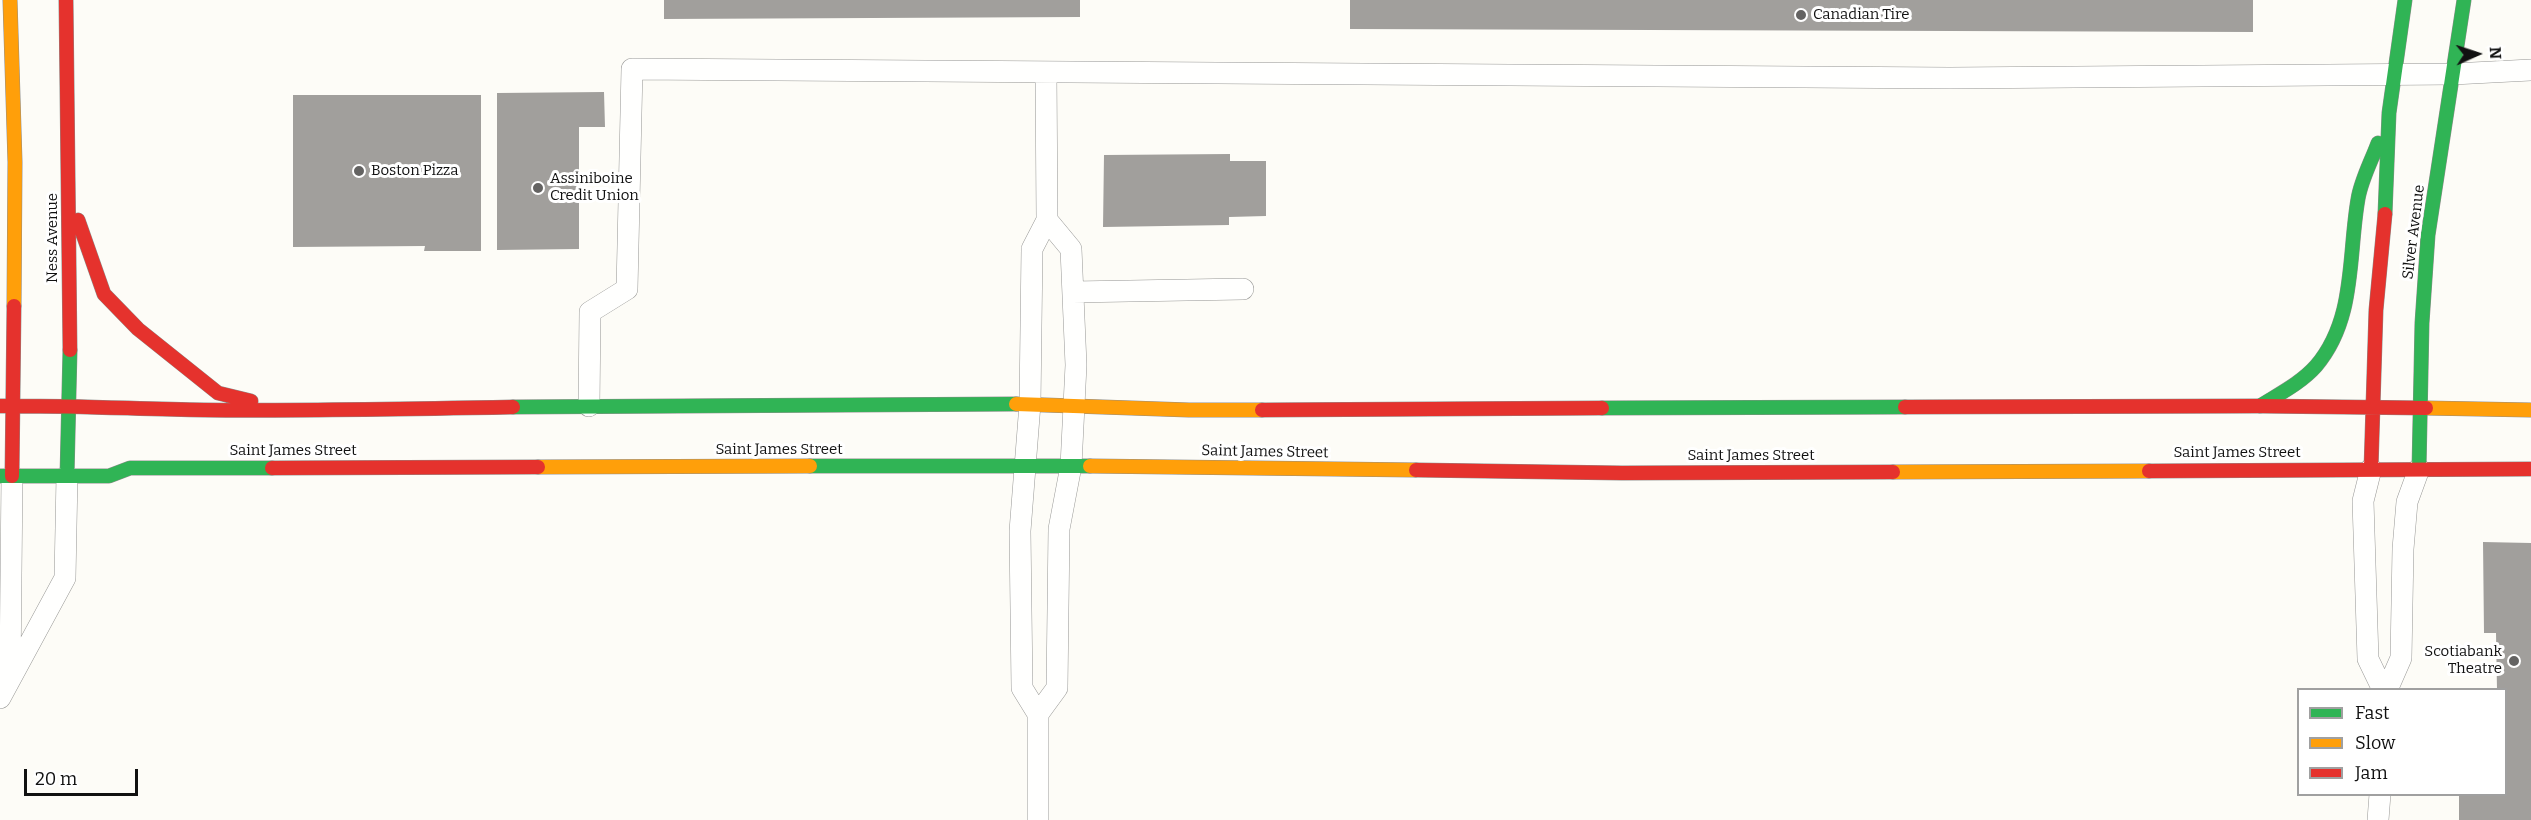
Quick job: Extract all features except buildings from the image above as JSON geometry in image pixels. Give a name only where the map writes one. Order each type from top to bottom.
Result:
[{"type":"main road","points":[[6,476],[15,162],[7,116],[6,52],[10,0]]},
{"type":"main road","name":"Ness Avenue","points":[[66,0],[70,197],[70,405],[67,476]]},
{"type":"main road","name":"Silver Avenue","points":[[2371,469],[2376,310],[2385,210],[2389,113],[2406,0]]},
{"type":"main road","name":"Silver Avenue","points":[[2419,469],[2422,323],[2428,235],[2464,0]]},
{"type":"main road","points":[[2260,406],[2300,380],[2316,366],[2335,336],[2348,299],[2358,197],[2389,113]]},
{"type":"main road","points":[[0,204],[15,162]]},
{"type":"main road","points":[[70,197],[104,294],[138,329],[218,393],[296,411]]},
{"type":"main road","points":[[7,406],[70,405],[110,409],[296,411],[589,406],[1030,404],[1189,410],[2260,406],[2531,410]]},
{"type":"main road","name":"Saint James Street","points":[[6,476],[109,476],[130,468],[1026,465],[1622,473],[2531,469]]},
{"type":"lane","points":[[589,406],[590,312],[627,289],[632,69],[1939,78],[2453,74],[2531,70]]},
{"type":"lane","points":[[1038,820],[1038,714],[1022,688],[1020,531],[1030,404],[1032,249],[1047,220],[1046,72]]},
{"type":"lane","points":[[1038,714],[1057,688],[1059,529],[1071,466],[1076,365],[1071,249],[1047,220]]},
{"type":"lane","points":[[1073,292],[1243,289]]},
{"type":"lane","points":[[2371,469],[2363,501],[2368,659],[2382,688]]},
{"type":"lane","points":[[2388,688],[2401,658],[2403,549],[2407,501],[2419,469]]},
{"type":"lane","points":[[6,476],[10,675]]},
{"type":"lane","points":[[0,698],[10,675],[64,578],[67,476]]},
{"type":"lane","points":[[2378,820],[2380,796]]},
{"type":"traffic: fast","points":[[2385,214],[2389,113],[2405,0]]},
{"type":"traffic: fast","points":[[2419,469],[2422,323],[2428,235],[2464,0]]},
{"type":"traffic: fast","points":[[2260,406],[2304,378],[2329,348],[2338,328],[2348,286],[2359,192],[2378,143]]},
{"type":"traffic: fast","points":[[67,476],[70,350]]},
{"type":"traffic: fast","points":[[513,407],[1016,404]]},
{"type":"traffic: fast","points":[[1602,408],[1905,407]]},
{"type":"traffic: fast","points":[[810,466],[1090,466]]},
{"type":"traffic: fast","points":[[0,476],[109,476],[130,468],[272,468]]},
{"type":"traffic: slow","points":[[10,0],[15,162],[14,306]]},
{"type":"traffic: slow","points":[[1016,404],[1262,410]]},
{"type":"traffic: slow","points":[[2426,408],[2531,410]]},
{"type":"traffic: slow","points":[[538,467],[810,466]]},
{"type":"traffic: slow","points":[[1090,466],[1416,470]]},
{"type":"traffic: slow","points":[[1893,472],[2149,471]]},
{"type":"traffic: jam","points":[[66,0],[70,350]]},
{"type":"traffic: jam","points":[[2371,469],[2376,310],[2385,214]]},
{"type":"traffic: jam","points":[[78,220],[104,294],[138,329],[218,393],[251,401]]},
{"type":"traffic: jam","points":[[12,476],[14,306]]},
{"type":"traffic: jam","points":[[0,406],[178,410],[513,407]]},
{"type":"traffic: jam","points":[[1905,407],[2426,408]]},
{"type":"traffic: jam","points":[[1262,410],[1602,408]]},
{"type":"traffic: jam","points":[[272,468],[538,467]]},
{"type":"traffic: jam","points":[[2149,471],[2531,469]]},
{"type":"traffic: jam","points":[[1416,470],[1622,473],[1893,472]]},
{"type":"place","name":"Canadian Tire","points":[[1801,15]]},
{"type":"place","name":"Boston Pizza","points":[[359,171]]},
{"type":"place","name":"Assiniboine Credit Union","points":[[538,188]]},
{"type":"place","name":"Scotiabank Theatre","points":[[2514,661]]}]
